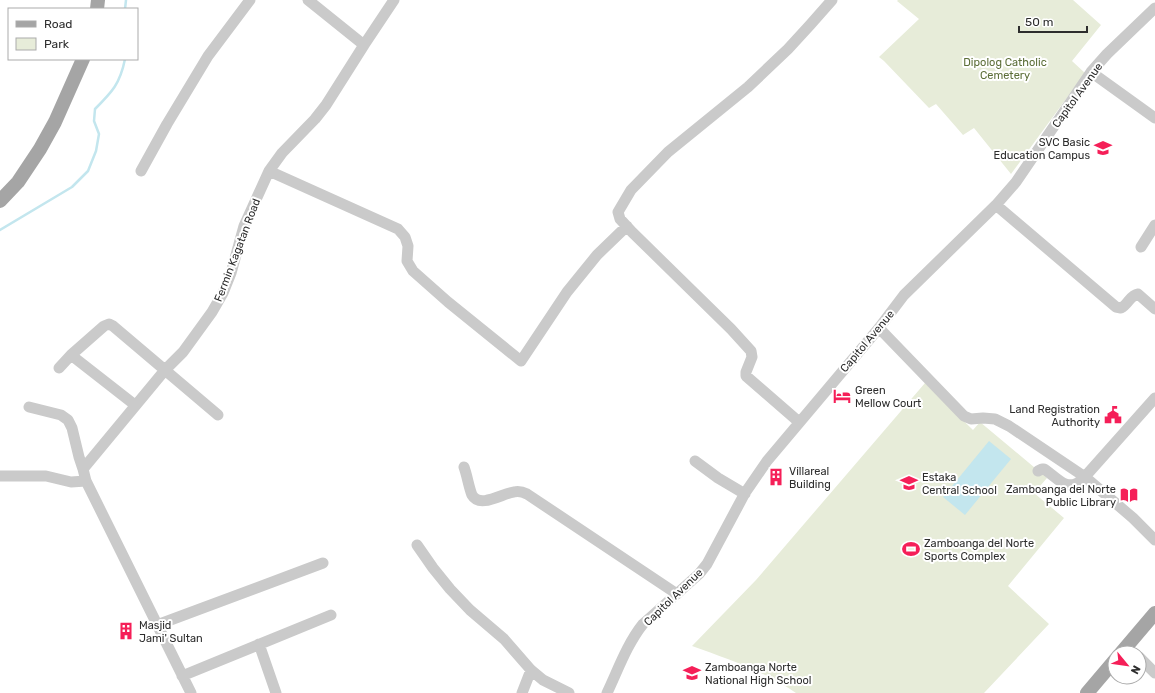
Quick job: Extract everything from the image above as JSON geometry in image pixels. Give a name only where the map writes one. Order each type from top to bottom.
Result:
[{"type":"main road","points":[[0,201],[18,182],[48,136],[83,60]]},
{"type":"main road","points":[[1132,645],[1155,614]]},
{"type":"main road","points":[[1087,693],[1107,669]]},
{"type":"street","points":[[140,171],[208,56],[250,0]]},
{"type":"street","points":[[308,0],[364,44]]},
{"type":"street","name":"Fermin Kagatan Road","points":[[83,469],[165,370],[182,352],[212,312],[223,293],[244,226],[269,171],[282,153],[315,119],[326,105],[364,44],[394,0]]},
{"type":"street","points":[[799,422],[746,376],[746,372],[752,357],[751,351],[716,314],[626,226],[620,219],[618,212],[631,190],[668,152],[748,87],[810,26],[832,0]]},
{"type":"street","name":"Capitol Avenue","points":[[607,693],[630,643],[637,632],[699,574],[707,564],[745,494],[767,461],[879,328],[904,294],[996,204],[1016,182],[1091,72],[1107,54],[1155,8]]},
{"type":"street","points":[[1091,72],[1155,118]]},
{"type":"street","points":[[269,171],[398,230],[405,237],[408,246],[407,261],[413,271],[448,302],[521,361],[567,292],[596,255],[626,226]]},
{"type":"street","points":[[996,204],[1116,307],[1124,307],[1134,294],[1138,294],[1155,309]]},
{"type":"street","points":[[1141,247],[1155,225]]},
{"type":"street","points":[[59,368],[71,355],[104,326],[109,324],[114,326],[218,415]]},
{"type":"street","points":[[879,328],[964,416],[971,419],[995,419],[1009,426],[1085,476],[1133,518],[1155,540]]},
{"type":"street","points":[[71,355],[135,406]]},
{"type":"street","points":[[1038,471],[1040,469],[1044,469],[1068,485],[1073,486],[1077,484],[1155,398]]},
{"type":"street","points":[[30,408],[61,415],[68,420],[72,428],[86,481],[190,693]]},
{"type":"street","points":[[695,461],[723,481],[745,494]]},
{"type":"street","points":[[464,467],[473,496],[477,499],[482,501],[514,492],[527,494],[677,594]]},
{"type":"street","points":[[0,476],[46,476],[71,482],[86,481]]},
{"type":"street","points":[[417,545],[433,568],[470,610],[504,639],[531,670],[543,680],[568,693]]},
{"type":"street","points":[[157,625],[323,563]]},
{"type":"street","points":[[182,676],[332,615]]},
{"type":"street","points":[[259,644],[276,693]]},
{"type":"street","points":[[1147,665],[1155,673]]},
{"type":"street","points":[[522,693],[531,670]]},
{"type":"green space","name":"Dipolog Catholic Cemetery","points":[[1073,0],[1101,25],[1072,61],[1085,73],[1011,174],[974,128],[963,135],[936,104],[929,108],[879,57],[919,19],[897,1]]},
{"type":"green space","name":"Zamboanga del Norte Sports Complex","points":[[925,383],[973,430],[980,422],[1047,478],[1034,493],[1064,518],[1008,586],[1049,624],[984,693],[796,693],[759,672],[692,646],[756,580]]},
{"type":"water","points":[[989,441],[1011,459],[965,515],[943,497]]},
{"type":"waterway","points":[[125,8],[126,0]]},
{"type":"waterway","points":[[0,230],[72,187],[88,171],[96,151],[99,134],[94,121],[95,109],[106,98],[118,81],[125,60]]},
{"type":"place","name":"SVC Basic Education Campus","points":[[1103,148]]},
{"type":"place","name":"Green Mellow Court","points":[[842,396]]},
{"type":"place","name":"Land Registration Authority","points":[[1113,415]]},
{"type":"place","name":"Villareal Building","points":[[776,477]]},
{"type":"place","name":"Estaka Central School","points":[[909,483]]},
{"type":"place","name":"Zamboanga del Norte Public Library","points":[[1129,495]]},
{"type":"place","name":"Zamboanga del Norte Sports Complex","points":[[911,549]]},
{"type":"place","name":"Masjid Jami' Sultan","points":[[126,631]]},
{"type":"place","name":"Zamboanga Norte National High School","points":[[692,673]]}]
